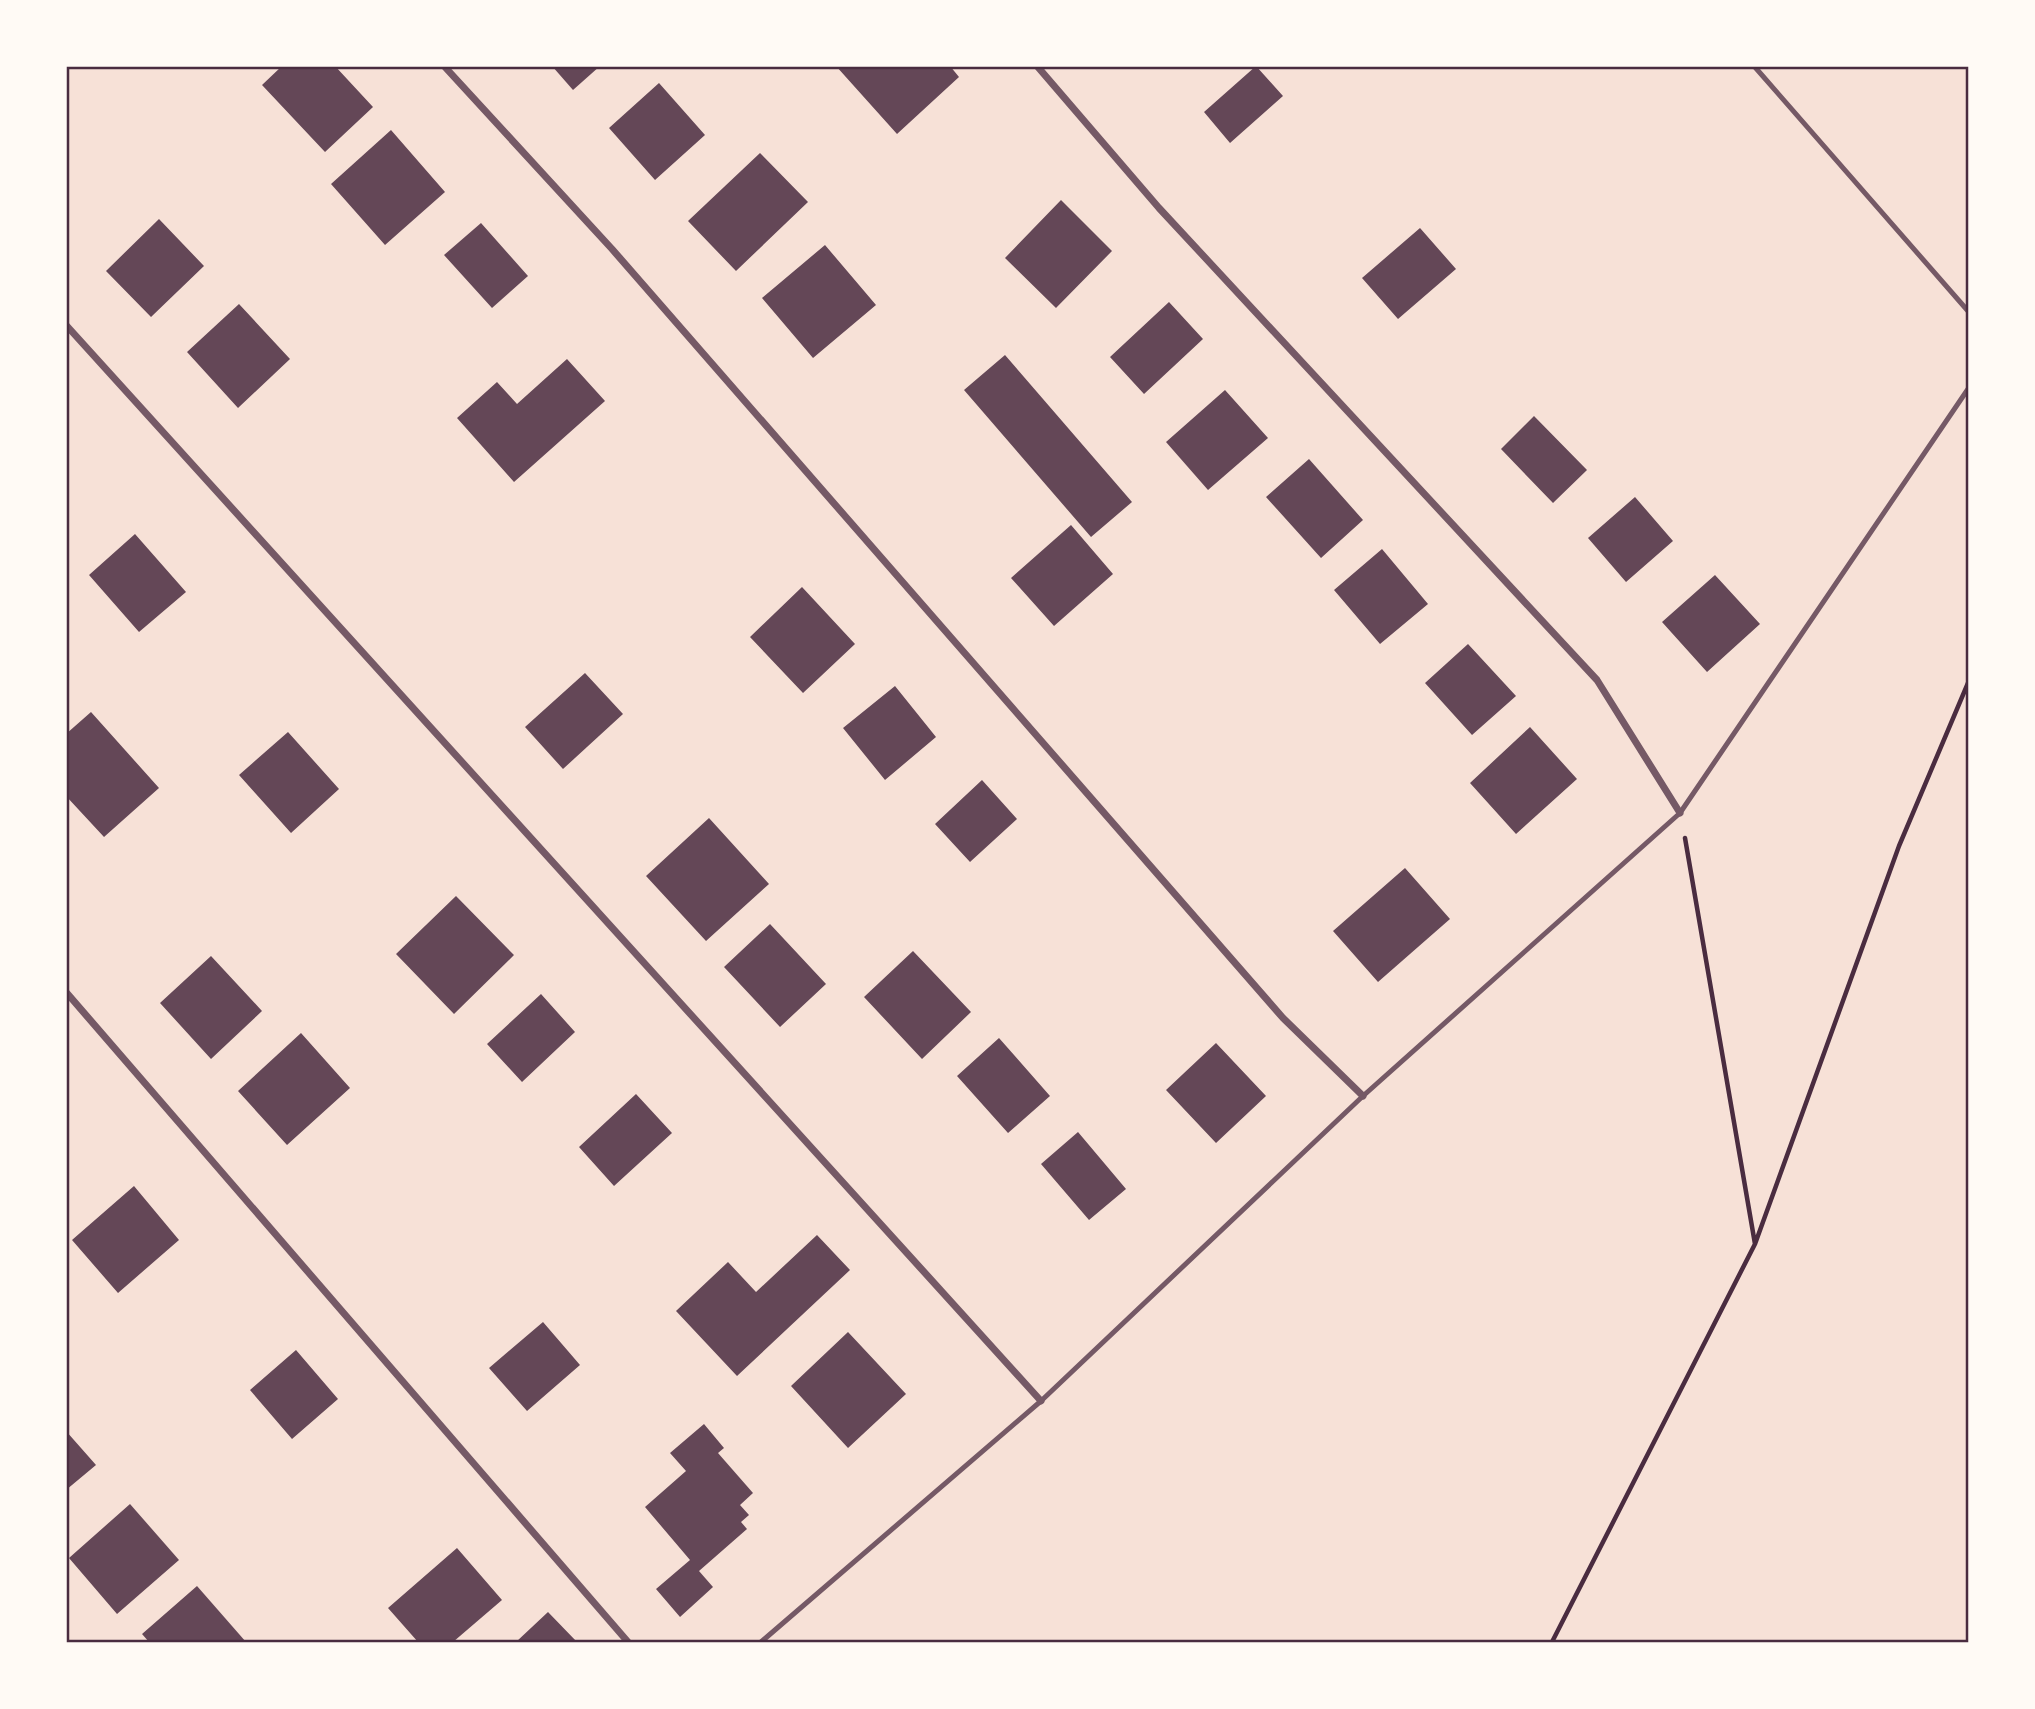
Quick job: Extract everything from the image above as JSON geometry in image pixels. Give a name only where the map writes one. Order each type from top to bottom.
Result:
[{"type":"street","points":[[444,66],[621,260],[1283,1018],[1363,1096]]},
{"type":"street","points":[[1037,66],[1159,208],[1597,680],[1680,813]]},
{"type":"street","points":[[66,325],[1041,1401]]},
{"type":"street","points":[[66,992],[628,1643]]},
{"type":"lane","points":[[1754,66],[1969,311]]},
{"type":"lane","points":[[761,1643],[1041,1401],[1363,1096],[1680,813],[1969,389]]},
{"type":"path","points":[[1552,1643],[1755,1244],[1899,846],[1969,683]]},
{"type":"path","points":[[1680,813],[1755,1244]]},
{"type":"building","points":[[282,66],[335,66],[373,107],[325,152],[262,85]]},
{"type":"building","points":[[552,66],[600,66],[573,90]]},
{"type":"building","points":[[836,66],[950,66],[959,77],[897,134]]},
{"type":"building","points":[[1256,66],[1283,96],[1230,143],[1204,112]]},
{"type":"building","points":[[659,83],[705,135],[655,180],[609,128]]},
{"type":"building","points":[[391,130],[445,192],[385,245],[331,184]]},
{"type":"building","points":[[760,153],[808,202],[736,271],[688,221]]},
{"type":"building","points":[[1061,200],[1112,251],[1056,308],[1005,258]]},
{"type":"building","points":[[159,219],[204,266],[151,317],[106,271]]},
{"type":"building","points":[[481,223],[528,276],[492,308],[444,255]]},
{"type":"building","points":[[1420,228],[1456,269],[1398,319],[1362,278]]},
{"type":"building","points":[[825,245],[876,305],[813,358],[762,298]]},
{"type":"building","points":[[1169,302],[1203,339],[1144,394],[1110,357]]},
{"type":"building","points":[[239,304],[290,359],[238,408],[187,352]]},
{"type":"building","points":[[1005,355],[1132,502],[1091,537],[964,390]]},
{"type":"building","points":[[567,359],[605,401],[514,482],[457,418],[497,382],[517,404]]},
{"type":"building","points":[[1225,390],[1268,438],[1208,490],[1166,442]]},
{"type":"building","points":[[1534,416],[1587,470],[1553,503],[1501,449]]},
{"type":"building","points":[[1309,459],[1363,520],[1321,558],[1266,497]]},
{"type":"building","points":[[1635,497],[1673,541],[1626,582],[1588,538]]},
{"type":"building","points":[[1071,525],[1113,574],[1054,626],[1011,578]]},
{"type":"building","points":[[135,534],[186,592],[139,632],[89,575]]},
{"type":"building","points":[[1382,549],[1428,604],[1380,644],[1334,590]]},
{"type":"building","points":[[1715,575],[1760,624],[1707,672],[1662,622]]},
{"type":"building","points":[[802,587],[855,644],[803,693],[750,637]]},
{"type":"building","points":[[1468,644],[1516,696],[1472,735],[1425,683]]},
{"type":"building","points":[[585,673],[623,714],[563,769],[525,727]]},
{"type":"building","points":[[895,686],[936,737],[885,780],[843,728]]},
{"type":"building","points":[[91,712],[159,788],[104,837],[66,796],[66,734]]},
{"type":"building","points":[[1530,727],[1577,779],[1516,834],[1470,783]]},
{"type":"building","points":[[288,732],[339,789],[291,833],[239,775]]},
{"type":"building","points":[[982,780],[1017,819],[970,862],[935,824]]},
{"type":"building","points":[[709,818],[769,884],[706,941],[646,876]]},
{"type":"building","points":[[1405,868],[1450,919],[1378,982],[1333,931]]},
{"type":"building","points":[[456,896],[514,955],[454,1014],[396,954]]},
{"type":"building","points":[[770,924],[826,984],[780,1027],[724,967]]},
{"type":"building","points":[[913,951],[971,1012],[922,1059],[864,997]]},
{"type":"building","points":[[211,956],[262,1011],[211,1059],[160,1003]]},
{"type":"building","points":[[541,994],[575,1032],[522,1082],[487,1044]]},
{"type":"building","points":[[301,1033],[350,1088],[287,1145],[238,1091]]},
{"type":"building","points":[[999,1038],[1050,1096],[1008,1133],[957,1076]]},
{"type":"building","points":[[1216,1043],[1266,1096],[1216,1143],[1166,1090]]},
{"type":"building","points":[[636,1094],[672,1133],[614,1186],[579,1147]]},
{"type":"building","points":[[1078,1132],[1126,1189],[1089,1220],[1041,1164]]},
{"type":"building","points":[[134,1186],[179,1240],[118,1293],[72,1240]]},
{"type":"building","points":[[817,1235],[850,1270],[737,1376],[676,1311],[728,1262],[756,1292]]},
{"type":"building","points":[[543,1322],[580,1365],[527,1411],[489,1368]]},
{"type":"building","points":[[848,1332],[906,1394],[848,1448],[791,1386]]},
{"type":"building","points":[[296,1350],[338,1399],[292,1439],[250,1390]]},
{"type":"building","points":[[704,1424],[724,1448],[718,1453],[753,1493],[740,1505],[749,1515],[741,1522],[747,1529],[699,1571],[713,1587],[680,1617],[656,1589],[690,1560],[645,1507],[686,1471],[670,1453]]},
{"type":"building","points":[[66,1431],[96,1465],[66,1490]]},
{"type":"building","points":[[130,1504],[179,1560],[117,1614],[69,1558]]},
{"type":"building","points":[[457,1548],[502,1600],[453,1642],[418,1642],[388,1608]]},
{"type":"building","points":[[197,1586],[246,1642],[149,1642],[142,1634]]},
{"type":"building","points":[[548,1612],[577,1642],[516,1642]]}]
